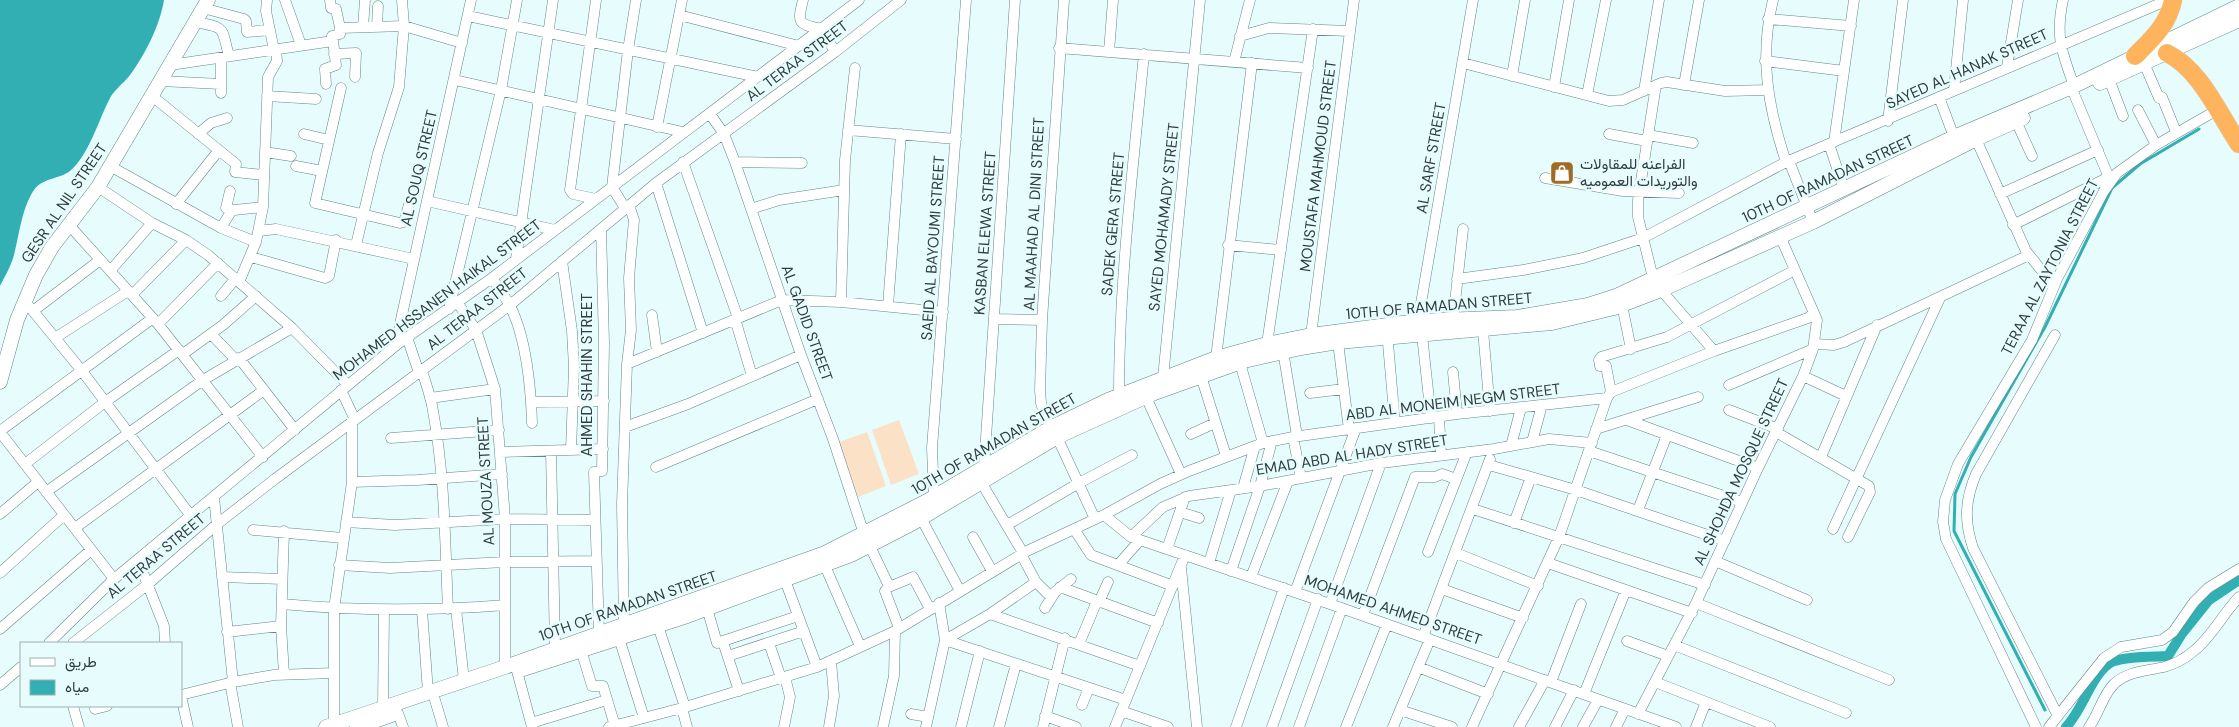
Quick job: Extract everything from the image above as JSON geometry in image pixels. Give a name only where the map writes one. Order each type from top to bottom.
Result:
[{"type":"highway","points":[[2139,59],[2167,20],[2165,1]]},
{"type":"highway","points":[[2167,53],[2181,60],[2192,71],[2239,144]]},
{"type":"main road","name":"GESR AL NIL STREET","points":[[0,382],[29,305],[36,274],[52,247],[98,187],[206,4]]},
{"type":"main road","name":"10TH OF RAMADAN STREET","points":[[1055,432],[1240,362],[1283,351],[1452,321],[1518,317],[1588,306],[1657,284],[1813,222],[2139,59],[2239,6]]},
{"type":"main road","name":"10TH OF RAMADAN STREET","points":[[1420,328],[1483,330],[1552,323],[1622,305],[1657,284],[1808,207],[1954,137],[2074,90],[2109,79],[2139,59],[2167,53],[2239,20]]},
{"type":"main road","name":"10TH OF RAMADAN STREET","points":[[359,727],[398,713],[464,680],[581,650],[658,626],[686,610],[819,556],[867,540],[921,518],[983,475],[1055,432],[1119,396],[1163,378],[1216,358],[1311,335],[1387,332]]},
{"type":"main road","name":"10TH OF RAMADAN STREET","points":[[330,725],[383,708],[431,696],[511,669],[555,647],[624,625],[686,610],[707,608],[825,566],[934,497],[983,475]]},
{"type":"street","points":[[221,296],[237,280],[251,257],[259,231],[263,207],[268,77],[277,61],[266,11],[267,0]]},
{"type":"street","points":[[286,0],[301,45]]},
{"type":"street","points":[[326,84],[325,70],[335,67],[332,36],[340,34],[336,9],[331,8],[330,0]]},
{"type":"street","points":[[363,27],[365,0]]},
{"type":"street","points":[[356,245],[378,153],[399,87],[404,26],[402,0]]},
{"type":"street","name":"AL SOUQ STREET","points":[[403,340],[400,324],[471,0]]},
{"type":"street","points":[[453,305],[472,211],[501,90],[517,0]]},
{"type":"street","points":[[516,259],[553,0]]},
{"type":"street","points":[[596,0],[570,190],[573,194],[596,199]]},
{"type":"street","points":[[624,625],[622,539],[625,427],[631,337],[629,278],[634,220],[612,187],[628,50],[636,0]]},
{"type":"street","points":[[657,126],[682,0]]},
{"type":"street","points":[[803,0],[799,18],[800,22],[803,25],[822,29],[835,52]]},
{"type":"street","name":"MOHAMED HSSANEN HAIKAL STREET","points":[[50,642],[114,579],[403,340],[492,278],[859,0]]},
{"type":"street","name":"AL TERAA STREET","points":[[74,642],[148,584],[216,525],[510,305],[683,162],[835,52],[901,0]]},
{"type":"street","name":"SAEID AL BAYOUMI STREET","points":[[934,497],[932,448],[966,0]]},
{"type":"street","name":"KASBAN ELEWA STREET","points":[[983,475],[1015,0]]},
{"type":"street","name":"AL MAAHAD AL DINI STREET","points":[[1055,432],[1045,416],[1041,404],[1042,320],[1059,48],[1064,0]]},
{"type":"street","points":[[1109,52],[1113,0]]},
{"type":"street","name":"SAYED MOHAMADY STREET","points":[[1163,378],[1200,0]]},
{"type":"street","points":[[1234,62],[1250,0]]},
{"type":"street","name":"MOUSTAFA MAHMOUD STREET","points":[[1311,335],[1354,0]]},
{"type":"street","name":"AL SARF STREET","points":[[1441,455],[1420,328],[1473,0]]},
{"type":"street","points":[[1512,76],[1524,0]]},
{"type":"street","points":[[1554,87],[1569,0]]},
{"type":"street","points":[[1587,95],[1606,0]]},
{"type":"street","points":[[1644,91],[1659,0]]},
{"type":"street","points":[[1684,85],[1699,0]]},
{"type":"street","points":[[1773,0],[1766,34],[1765,61],[1768,90],[1775,128],[1813,222]]},
{"type":"street","points":[[1844,189],[1831,143],[1854,0]]},
{"type":"street","points":[[1888,121],[1903,0]]},
{"type":"street","points":[[1954,90],[1963,0]]},
{"type":"street","points":[[2007,67],[2018,0]]},
{"type":"street","points":[[2013,225],[2110,179],[2074,90],[2060,45],[2060,21],[2063,0]]},
{"type":"street","name":"SAYED AL HANAK STREET","points":[[1457,279],[1523,270],[1583,258],[1643,238],[1787,161],[1888,121],[2007,67],[2165,1]]},
{"type":"street","points":[[206,4],[244,19],[246,21],[245,31],[247,32],[270,30]]},
{"type":"street","points":[[377,26],[378,6]]},
{"type":"street","points":[[679,15],[799,46]]},
{"type":"street","points":[[468,16],[758,77]]},
{"type":"street","points":[[1768,19],[1851,26]]},
{"type":"street","points":[[161,81],[221,88],[225,57],[222,29],[217,26],[196,22]]},
{"type":"street","points":[[340,28],[404,26],[462,43]]},
{"type":"street","points":[[1240,36],[1269,28],[1350,31]]},
{"type":"street","points":[[1268,344],[1313,30]]},
{"type":"street","points":[[170,65],[333,41]]},
{"type":"street","points":[[1059,48],[1308,68]]},
{"type":"street","points":[[334,54],[356,53],[355,77]]},
{"type":"street","name":"SADEK GERA STREET","points":[[1119,396],[1124,256],[1144,54]]},
{"type":"street","points":[[2139,59],[2159,98],[2162,97],[2176,132]]},
{"type":"street","points":[[1765,61],[1844,71]]},
{"type":"street","points":[[1216,358],[1228,245],[1252,63]]},
{"type":"street","points":[[1463,63],[1614,102],[1667,82],[1724,91],[1768,90]]},
{"type":"street","points":[[841,302],[844,190],[855,68]]},
{"type":"street","points":[[2109,79],[2123,116]]},
{"type":"street","points":[[455,80],[683,132]]},
{"type":"street","points":[[1656,85],[1638,217],[1657,284],[1714,352]]},
{"type":"street","points":[[341,88],[315,203],[402,223],[404,222],[410,201]]},
{"type":"street","points":[[152,96],[236,164],[235,172],[264,175]]},
{"type":"street","points":[[267,96],[316,99]]},
{"type":"street","points":[[1939,97],[1954,137]]},
{"type":"street","points":[[2138,110],[2156,145]]},
{"type":"street","name":"TERAA AL ZAYTONIA STREET","points":[[2036,727],[1946,539],[1944,522],[1945,500],[1958,464],[2032,340],[2054,286],[2110,179],[2176,132],[2217,110]]},
{"type":"street","name":"AL GADID STREET","points":[[710,114],[724,134],[736,162],[801,355],[867,540],[889,587],[885,591],[897,630]]},
{"type":"street","points":[[198,134],[211,123],[228,118]]},
{"type":"street","points":[[2016,121],[2032,156]]},
{"type":"street","points":[[848,130],[956,139]]},
{"type":"street","points":[[304,134],[328,140]]},
{"type":"street","points":[[888,306],[901,134]]},
{"type":"street","points":[[1609,134],[1693,143]]},
{"type":"street","points":[[1976,139],[2013,225],[2029,255],[2054,286]]},
{"type":"street","points":[[176,204],[219,150]]},
{"type":"street","points":[[2000,194],[2098,150]]},
{"type":"street","points":[[265,152],[291,156]]},
{"type":"street","points":[[683,162],[736,319],[752,376]]},
{"type":"street","points":[[736,162],[802,163]]},
{"type":"street","points":[[110,166],[221,228],[256,242]]},
{"type":"street","points":[[296,166],[322,170]]},
{"type":"street","points":[[1545,178],[1623,192],[1679,193]]},
{"type":"street","points":[[656,183],[703,333]]},
{"type":"street","points":[[98,187],[152,223],[186,240],[218,263],[292,328],[344,387],[354,422],[352,482],[334,609],[334,673],[330,725]]},
{"type":"street","points":[[751,209],[779,200],[844,190]]},
{"type":"street","points":[[230,191],[225,206],[232,210],[263,207]]},
{"type":"street","points":[[428,201],[555,230]]},
{"type":"street","points":[[221,228],[232,210]]},
{"type":"street","points":[[110,271],[152,223]]},
{"type":"street","points":[[68,225],[155,321],[263,457]]},
{"type":"street","points":[[259,231],[276,229],[336,240],[414,259]]},
{"type":"street","name":"AHMED SHAHIN STREET","points":[[598,634],[594,472],[602,471],[604,401],[601,229]]},
{"type":"street","points":[[1452,321],[1463,229]]},
{"type":"street","name":"AL SHOHDA MOSQUE STREET","points":[[1638,714],[1694,608],[1742,502],[1803,376],[1814,347],[1818,326],[1780,236]]},
{"type":"street","points":[[55,338],[130,293],[186,240]]},
{"type":"street","points":[[251,257],[325,278],[329,276],[336,240]]},
{"type":"street","points":[[1228,245],[1281,250]]},
{"type":"street","points":[[1729,385],[1814,347],[1844,342],[2029,255]]},
{"type":"street","points":[[100,260],[29,305],[82,371],[191,516]]},
{"type":"street","points":[[562,261],[572,332],[571,450]]},
{"type":"street","points":[[114,579],[0,432],[82,371],[155,321],[218,263]]},
{"type":"street","points":[[1472,727],[1559,537],[1609,395],[1606,366],[1600,366],[1599,358],[1667,337],[1795,270]]},
{"type":"street","points":[[492,278],[510,305],[518,330],[528,374],[532,423]]},
{"type":"street","points":[[25,464],[105,402],[211,334],[256,296]]},
{"type":"street","points":[[1833,529],[1940,298]]},
{"type":"street","points":[[628,364],[782,300],[841,302],[943,312]]},
{"type":"street","name":"AL MOUZA STREET","points":[[453,305],[476,330],[495,389],[505,519],[505,605],[511,669],[531,725]]},
{"type":"street","points":[[1622,305],[1630,349]]},
{"type":"street","name":"ABD AL MONEIM NEGM STREET","points":[[612,726],[684,708],[831,661],[897,630],[1022,554],[1182,474],[1226,456],[1263,444],[1295,437],[1609,395],[1714,352],[1808,318],[1814,313]]},
{"type":"street","points":[[652,315],[657,352]]},
{"type":"street","points":[[994,319],[1042,320]]},
{"type":"street","points":[[1821,457],[1877,325]]},
{"type":"street","points":[[46,492],[203,380],[292,328]]},
{"type":"street","points":[[1483,330],[1490,412]]},
{"type":"street","points":[[1387,332],[1395,423]]},
{"type":"street","points":[[211,334],[238,359],[295,430]]},
{"type":"street","points":[[2055,335],[1976,474],[1968,492],[1966,510],[1967,530],[1973,548],[2058,716]]},
{"type":"street","points":[[403,340],[420,372],[430,398],[437,434],[442,479],[446,565],[464,680]]},
{"type":"street","points":[[1295,592],[1340,471],[1352,429],[1344,389],[1338,342]]},
{"type":"street","points":[[1283,351],[1301,478]]},
{"type":"street","points":[[625,427],[688,404],[801,355]]},
{"type":"street","points":[[1231,571],[1260,486],[1263,444],[1240,362]]},
{"type":"street","points":[[1454,372],[1457,414]]},
{"type":"street","points":[[1201,376],[1226,456]]},
{"type":"street","points":[[1803,376],[1846,396]]},
{"type":"street","points":[[430,398],[495,389]]},
{"type":"street","points":[[1310,393],[1344,389]]},
{"type":"street","points":[[75,528],[264,390]]},
{"type":"street","points":[[1146,397],[1182,474]]},
{"type":"street","points":[[1596,429],[1698,397]]},
{"type":"street","points":[[656,467],[818,399]]},
{"type":"street","points":[[531,402],[604,401]]},
{"type":"street","points":[[1532,442],[1542,405]]},
{"type":"street","points":[[1511,446],[1521,408]]},
{"type":"street","points":[[1729,410],[1777,430],[1869,486],[1870,492],[1848,537]]},
{"type":"street","points":[[1627,420],[1758,468]]},
{"type":"street","points":[[1191,434],[1215,423]]},
{"type":"street","points":[[391,438],[499,430]]},
{"type":"street","name":"MOHAMED AHMED STREET","points":[[1055,432],[1079,482],[1099,517],[1136,538],[1168,549],[1183,560],[1208,563],[1284,588],[1675,727]]},
{"type":"street","points":[[1638,510],[1667,435]]},
{"type":"street","name":"EMAD ABD AL HADY STREET","points":[[1118,565],[1136,538],[1163,507],[1185,497],[1260,486],[1380,463],[1494,449],[1549,439],[1591,447],[1654,472],[1742,502]]},
{"type":"street","points":[[1243,488],[1263,444]]},
{"type":"street","points":[[500,452],[602,449]]},
{"type":"street","points":[[1393,727],[1418,667],[1442,589],[1494,449]]},
{"type":"street","points":[[551,451],[555,647]]},
{"type":"street","points":[[1428,552],[1467,452]]},
{"type":"street","points":[[1007,525],[1079,482],[1132,456]]},
{"type":"street","points":[[1330,604],[1380,463]]},
{"type":"street","points":[[1489,465],[1576,490],[1725,541]]},
{"type":"street","points":[[352,482],[442,479],[502,474]]},
{"type":"street","points":[[1362,615],[1415,477],[1435,477],[1442,474],[1456,479]]},
{"type":"street","points":[[983,475],[1036,582],[1051,597]]},
{"type":"street","points":[[1514,523],[1531,477]]},
{"type":"street","points":[[1251,577],[1288,481]]},
{"type":"street","points":[[0,514],[38,482]]},
{"type":"street","points":[[1208,563],[1232,490]]},
{"type":"street","points":[[214,497],[231,682],[238,727]]},
{"type":"street","points":[[1168,549],[1185,497]]},
{"type":"street","points":[[1473,509],[1705,585]]},
{"type":"street","points":[[1180,512],[1199,518]]},
{"type":"street","points":[[0,573],[64,514]]},
{"type":"street","points":[[921,518],[960,591]]},
{"type":"street","points":[[346,522],[378,525],[505,519],[595,520]]},
{"type":"street","points":[[1074,529],[1088,553],[1172,586]]},
{"type":"street","points":[[252,530],[343,538]]},
{"type":"street","points":[[284,532],[281,626],[284,674]]},
{"type":"street","points":[[973,537],[992,571]]},
{"type":"street","points":[[1,626],[91,550]]},
{"type":"street","points":[[1456,553],[1538,586]]},
{"type":"street","points":[[138,560],[164,626],[166,642]]},
{"type":"street","points":[[1115,727],[1183,560]]},
{"type":"street","points":[[1183,560],[1197,727]]},
{"type":"street","points":[[339,565],[390,568],[505,562],[596,561]]},
{"type":"street","points":[[1715,561],[1807,600]]},
{"type":"street","points":[[1548,563],[1626,590],[1694,608],[1889,680]]},
{"type":"street","points":[[825,566],[860,646]]},
{"type":"street","points":[[2049,727],[2104,658],[2121,647],[2162,640],[2173,632],[2194,602],[2208,588],[2239,569]]},
{"type":"street","points":[[222,576],[282,579]]},
{"type":"street","points":[[889,587],[913,577],[934,606],[945,640],[927,722],[911,714]]},
{"type":"street","points":[[1045,608],[1051,597],[1071,579]]},
{"type":"street","points":[[785,580],[817,667]]},
{"type":"street","points":[[945,640],[990,614],[1036,582]]},
{"type":"street","points":[[1079,644],[1108,582]]},
{"type":"street","points":[[1060,587],[1158,623]]},
{"type":"street","points":[[1236,727],[1284,588]]},
{"type":"street","points":[[1442,589],[1523,618]]},
{"type":"street","points":[[1584,694],[1626,590]]},
{"type":"street","points":[[2089,727],[2114,684],[2125,676],[2138,671],[2167,666],[2182,660],[2207,638],[2221,617],[2239,597]]},
{"type":"street","points":[[1272,727],[1318,600]]},
{"type":"street","points":[[282,604],[334,609],[384,610],[452,609],[505,605]]},
{"type":"street","points":[[1519,727],[1548,681],[1581,604]]},
{"type":"street","points":[[707,608],[716,642],[723,642],[798,616]]},
{"type":"street","points":[[1299,727],[1342,608]]},
{"type":"street","points":[[383,708],[384,610]]},
{"type":"street","points":[[422,610],[431,696],[443,727]]},
{"type":"street","points":[[990,614],[1065,638],[1140,666]]},
{"type":"street","points":[[1346,727],[1387,624]]},
{"type":"street","points":[[227,632],[281,626]]},
{"type":"street","points":[[658,626],[684,708],[687,727]]},
{"type":"street","points":[[884,727],[894,676],[897,630]]},
{"type":"street","points":[[728,656],[804,631]]},
{"type":"street","points":[[619,638],[644,718]]},
{"type":"street","points":[[1043,727],[1065,638]]},
{"type":"street","points":[[945,640],[1126,700]]},
{"type":"street","points":[[1627,641],[1668,656]]},
{"type":"street","points":[[723,642],[739,691]]},
{"type":"street","points":[[769,643],[790,697],[784,727]]},
{"type":"street","points":[[1674,645],[1846,713]]},
{"type":"street","points":[[581,650],[592,686],[603,686],[612,726]]},
{"type":"street","points":[[961,727],[980,651]]},
{"type":"street","points":[[829,727],[834,696],[831,661]]},
{"type":"street","points":[[999,727],[1016,664]]},
{"type":"street","points":[[1418,667],[1488,694]]},
{"type":"street","points":[[0,685],[20,668]]},
{"type":"street","points":[[182,695],[231,682],[284,674],[334,673]]},
{"type":"street","points":[[1655,682],[1770,727]]},
{"type":"street","points":[[1082,705],[1089,688]]},
{"type":"street","points":[[1555,727],[1574,690]]},
{"type":"street","points":[[182,700],[188,727]]},
{"type":"street","points":[[531,725],[607,700]]},
{"type":"street","points":[[1583,727],[1598,700]]},
{"type":"street","points":[[1696,727],[1706,702]]},
{"type":"street","points":[[73,707],[75,726]]},
{"type":"street","points":[[95,709],[102,707]]},
{"type":"street","points":[[1616,727],[1626,709]]},
{"type":"street","points":[[1400,710],[1452,727]]},
{"type":"street","points":[[1121,711],[1168,727]]},
{"type":"street","points":[[398,713],[404,727]]},
{"type":"street","points":[[1045,716],[1076,727]]},
{"type":"shaded area","points":[[899,420],[919,474],[891,485],[872,430]]},
{"type":"shaded area","points":[[867,432],[886,486],[858,497],[839,442]]},
{"type":"water","points":[[0,0],[164,0],[159,19],[146,49],[130,75],[110,98],[83,156],[66,174],[42,183],[34,190],[24,213],[13,259],[0,286]]},
{"type":"waterway","points":[[2045,710],[1954,531],[1955,494],[1971,457],[2045,327],[2112,188],[2140,164],[2199,129]]},
{"type":"waterway","points":[[2066,727],[2103,668],[2110,663],[2122,659],[2168,656],[2181,635],[2209,600],[2239,580]]},
{"type":"place","name":"الفراعنه للمقاولات والتوريدات العموميه","points":[[1562,173]]}]
